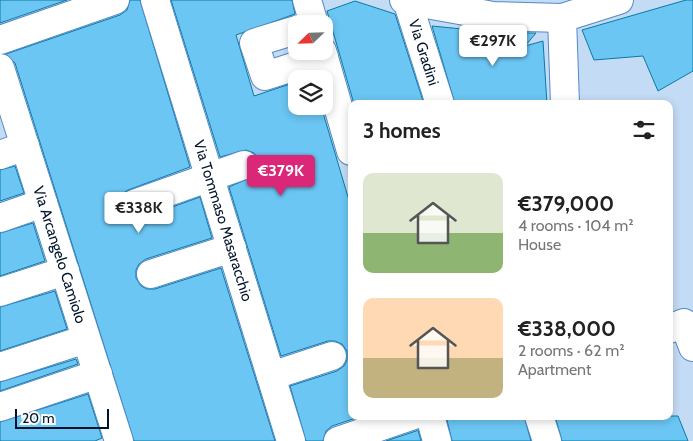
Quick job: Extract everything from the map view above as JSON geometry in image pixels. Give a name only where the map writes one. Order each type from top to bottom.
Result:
[{"type":"street","points":[[0,40],[114,0]]},
{"type":"street","name":"Via Tommaso Masaracchio","points":[[155,0],[291,441]]},
{"type":"street","points":[[307,0],[311,15]]},
{"type":"street","points":[[406,0],[495,8],[562,18],[619,0]]},
{"type":"street","name":"Via Gradini","points":[[406,0],[439,100]]},
{"type":"street","points":[[562,18],[565,100]]},
{"type":"street","points":[[288,32],[254,43],[265,76],[307,60]]},
{"type":"street","points":[[325,60],[348,141]]},
{"type":"street","name":"Via Arcangelo Camiolo","points":[[0,68],[12,150],[43,202],[119,441]]},
{"type":"street","points":[[134,204],[244,165]]},
{"type":"street","points":[[0,218],[43,202]]},
{"type":"street","points":[[151,274],[232,248]]},
{"type":"street","points":[[0,292],[65,270]]},
{"type":"street","points":[[0,367],[86,339]]},
{"type":"street","points":[[271,376],[332,356]]},
{"type":"street","points":[[0,408],[98,374]]},
{"type":"street","points":[[338,441],[399,420]]},
{"type":"street","points":[[431,420],[437,441]]},
{"type":"street","points":[[540,420],[547,441]]},
{"type":"building","points":[[0,0],[67,0],[0,23]]},
{"type":"building","points":[[130,0],[140,0],[190,167],[128,190],[122,194],[119,201],[119,209],[124,216],[131,219],[139,219],[200,197],[212,238],[146,259],[139,264],[136,270],[136,278],[141,286],[147,289],[155,289],[221,268],[275,441],[134,441],[15,63],[6,54],[120,15],[127,10]]},
{"type":"building","points":[[171,0],[292,0],[295,14],[236,35],[254,96],[288,85],[288,115],[324,115],[348,197],[348,420],[350,420],[332,426],[326,431],[323,441],[306,441],[290,386],[337,371],[344,366],[347,360],[347,351],[342,344],[328,341],[281,356],[229,187],[256,175],[259,168],[259,160],[254,153],[246,150],[220,157]]},
{"type":"building","points":[[686,0],[693,0],[693,71],[658,91],[643,56],[594,60],[582,30]]},
{"type":"building","points":[[355,1],[395,14],[423,100],[353,100],[333,32],[333,15],[328,15],[327,11]]},
{"type":"building","points":[[432,26],[503,33],[536,33],[525,46],[543,41],[547,100],[454,100]]},
{"type":"building","points":[[15,166],[24,193],[0,201],[0,170]]},
{"type":"building","points":[[33,223],[45,261],[0,276],[0,233]]},
{"type":"building","points":[[55,291],[67,329],[0,351],[0,307]]},
{"type":"building","points":[[76,359],[78,364],[0,391],[0,382]]},
{"type":"building","points":[[88,394],[102,438],[95,441],[0,441],[0,422]]},
{"type":"building","points":[[673,416],[678,416],[688,441],[562,441],[556,420],[673,420]]},
{"type":"building","points":[[447,420],[525,420],[531,441],[452,441]]},
{"type":"building","points":[[418,430],[421,441],[386,441],[416,431]]}]
